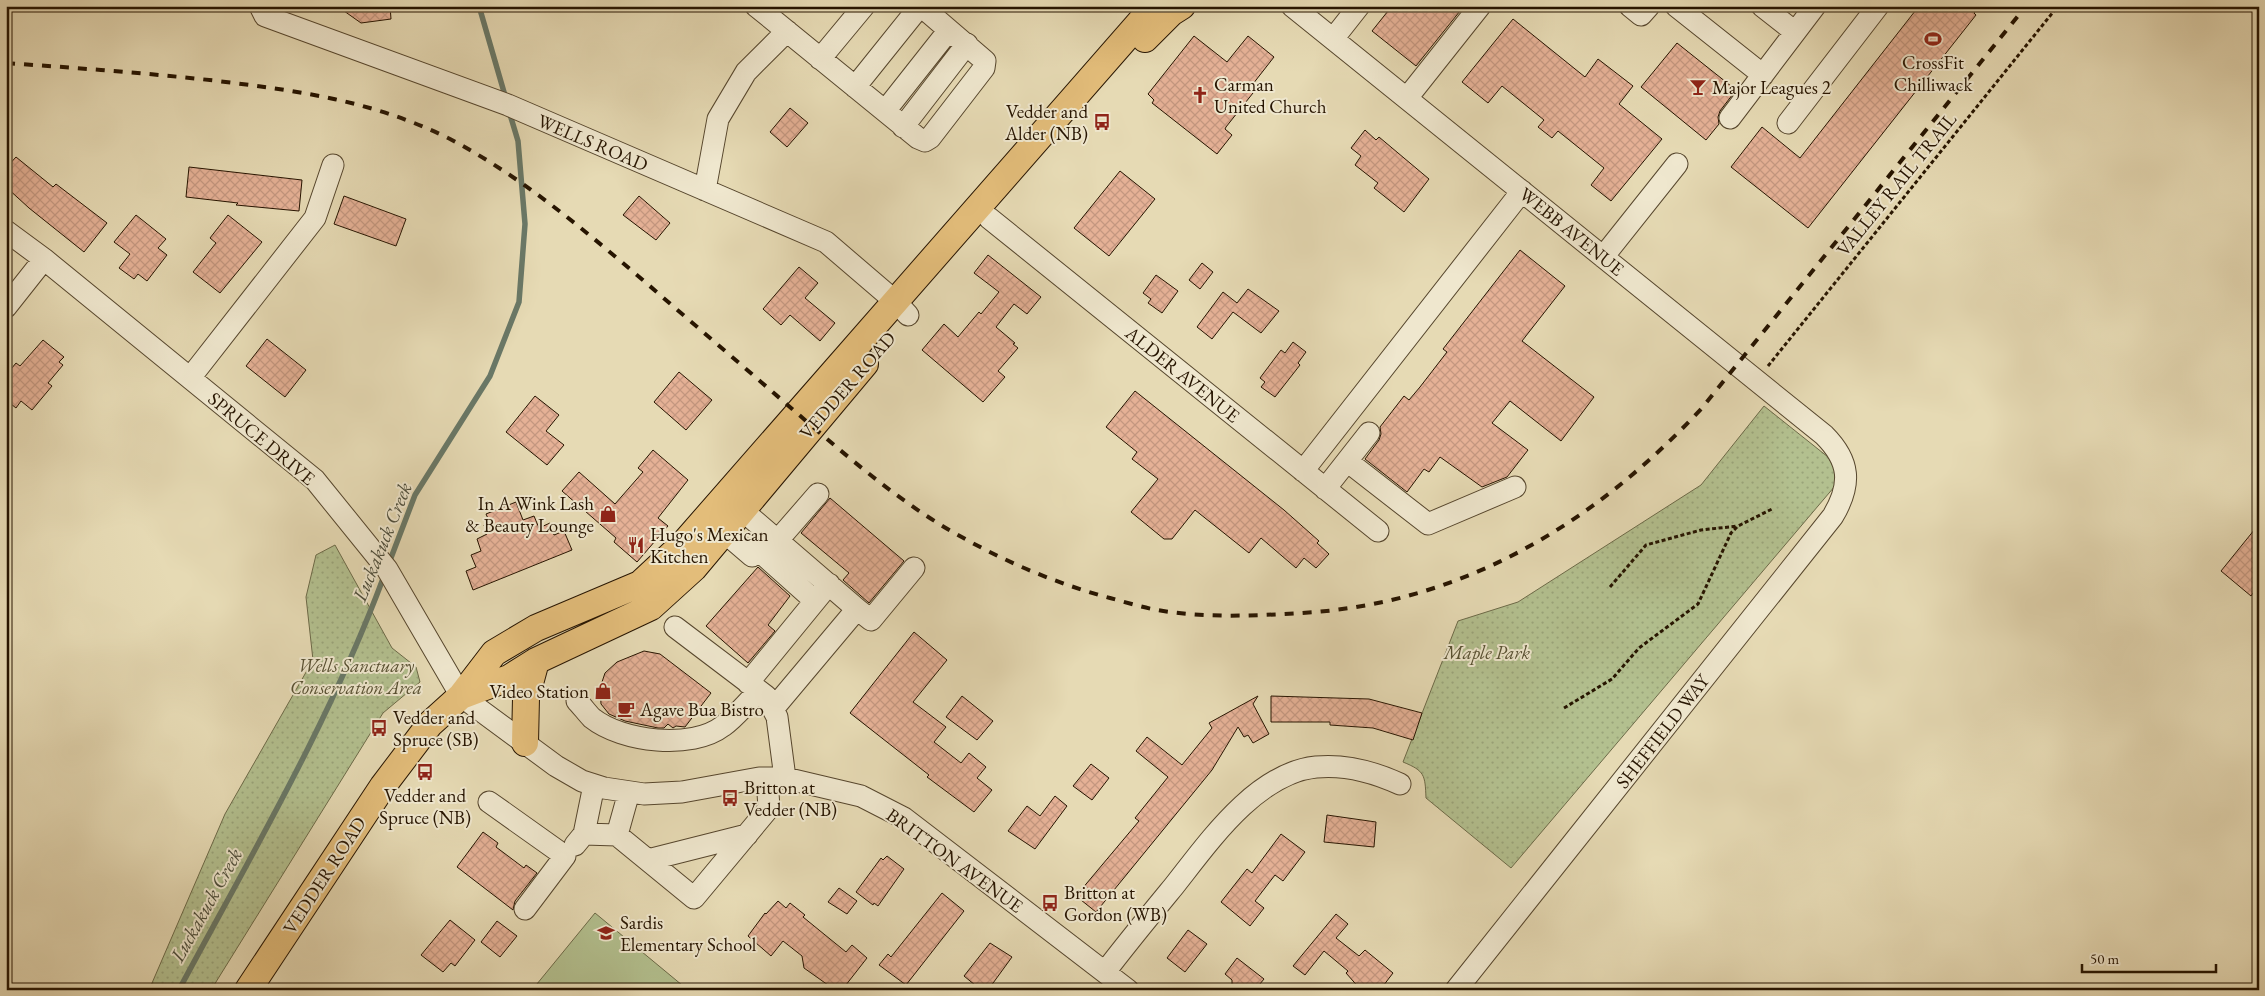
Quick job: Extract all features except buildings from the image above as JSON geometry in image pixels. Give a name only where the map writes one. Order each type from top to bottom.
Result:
[{"type":"main road","name":"VEDDER ROAD","points":[[461,696],[509,678],[536,661],[651,607],[694,568],[902,309],[1026,150],[1154,6]]},
{"type":"main road","name":"VEDDER ROAD","points":[[248,990],[382,786],[430,724],[461,696],[494,653],[536,628],[640,584],[684,543],[989,218],[1148,36],[1180,7]]},
{"type":"main road","points":[[525,743],[526,698],[536,661]]},
{"type":"street","name":"WELLS ROAD","points":[[260,6],[265,16],[508,105],[826,242],[902,309]]},
{"type":"street","points":[[756,6],[820,59],[904,127],[925,141],[930,138],[984,68],[985,61],[920,6],[855,87]]},
{"type":"street","points":[[820,59],[864,6]]},
{"type":"street","name":"WEBB AVENUE","points":[[1292,6],[1824,435],[1837,448],[1844,462]]},
{"type":"street","points":[[1333,40],[1360,6]]},
{"type":"street","points":[[1407,98],[1480,6]]},
{"type":"street","points":[[1630,6],[1641,15],[1649,6]]},
{"type":"street","points":[[1676,6],[1763,75]]},
{"type":"street","points":[[1762,6],[1796,32]]},
{"type":"street","points":[[1730,118],[1816,6]]},
{"type":"street","points":[[1788,122],[1878,6]]},
{"type":"street","points":[[885,111],[949,30]]},
{"type":"street","points":[[705,190],[718,119],[746,72],[787,31]]},
{"type":"street","points":[[904,127],[967,44]]},
{"type":"street","points":[[1603,257],[1678,164]]},
{"type":"street","points":[[190,378],[315,218],[333,165]]},
{"type":"street","points":[[1303,471],[1522,191]]},
{"type":"street","name":"ALDER AVENUE","points":[[989,218],[1378,531]]},
{"type":"street","name":"SPRUCE DRIVE","points":[[6,231],[44,259],[315,480],[387,569],[461,696]]},
{"type":"street","points":[[6,308],[44,259]]},
{"type":"street","points":[[1325,489],[1369,433]]},
{"type":"street","points":[[1347,460],[1428,524],[1515,488]]},
{"type":"street","name":"SHEFFIELD WAY","points":[[1456,990],[1834,516],[1846,488],[1844,462]]},
{"type":"street","points":[[778,540],[818,494]]},
{"type":"street","points":[[742,510],[871,620],[914,568]]},
{"type":"street","points":[[724,532],[752,556],[758,550],[815,601]]},
{"type":"street","points":[[577,700],[593,718],[630,737],[656,741],[694,738],[714,732],[724,726],[829,584]]},
{"type":"street","points":[[773,709],[857,609]]},
{"type":"street","points":[[584,834],[617,834],[694,898],[769,808],[776,778],[777,717],[773,709],[766,696],[674,627]]},
{"type":"street","name":"BRITTON AVENUE","points":[[461,696],[556,766],[594,785],[644,794],[682,792],[776,778],[861,796],[904,818],[1128,990]]},
{"type":"street","points":[[1105,972],[1229,818],[1260,791],[1290,774],[1315,767],[1342,767],[1372,772],[1400,784]]},
{"type":"street","points":[[525,909],[584,834],[594,785]]},
{"type":"street","points":[[617,834],[629,792]]},
{"type":"street","points":[[489,802],[565,856]]},
{"type":"street","points":[[648,860],[747,835]]},
{"type":"path","name":"VALLEY RAIL TRAIL","points":[[1757,380],[2058,6]]},
{"type":"path","points":[[1564,708],[1612,679],[1639,648],[1691,611],[1704,592],[1731,533],[1738,526],[1772,509]]},
{"type":"path","points":[[1610,587],[1646,545],[1701,530],[1738,526]]},
{"type":"green space","name":"Maple Park","points":[[1764,406],[1828,457],[1835,469],[1835,486],[1511,868],[1426,798],[1424,779],[1420,771],[1403,762],[1458,621],[1518,602],[1701,485]]},
{"type":"green space","name":"Wells Sanctuary Conservation Area","points":[[335,545],[392,648],[416,667],[420,682],[383,713],[211,990],[149,990],[225,814],[313,660],[306,597],[316,555]]},
{"type":"green space","points":[[595,913],[688,990],[532,990]]},
{"type":"waterway","name":"Luckakuck Creek","points":[[479,6],[506,99]]},
{"type":"waterway","name":"Luckakuck Creek","points":[[389,563],[415,495],[490,376],[519,302],[525,224],[518,141],[509,111]]},
{"type":"waterway","name":"Luckakuck Creek","points":[[181,986],[290,784],[340,682],[384,576]]},
{"type":"railway","points":[[6,63],[218,81],[278,89],[365,107],[422,126],[477,154],[527,187],[575,223],[864,470],[907,503],[951,531],[989,552],[1028,570],[1110,598],[1175,613],[1247,615],[1301,613],[1360,606],[1416,593],[1470,575],[1521,551],[1570,521],[1616,488],[1660,450],[1702,408],[2026,6]]},
{"type":"place","name":"CrossFit Chilliwack","points":[[1933,39]]},
{"type":"place","name":"Major Leagues 2","points":[[1698,87]]},
{"type":"place","name":"Carman United Church","points":[[1200,95]]},
{"type":"place","name":"Vedder and Alder (NB)","points":[[1102,122]]},
{"type":"place","name":"In A Wink Lash & Beauty Lounge","points":[[608,514]]},
{"type":"place","name":"Hugo's Mexican Kitchen","points":[[636,545]]},
{"type":"place","name":"Video Station","points":[[603,691]]},
{"type":"place","name":"Agave Bua Bistro","points":[[626,709]]},
{"type":"place","name":"Vedder and Spruce (SB)","points":[[379,728]]},
{"type":"place","name":"Vedder and Spruce (NB)","points":[[425,772]]},
{"type":"place","name":"Britton at Vedder (NB)","points":[[730,798]]},
{"type":"place","name":"Britton at Gordon (WB)","points":[[1050,903]]},
{"type":"place","name":"Sardis Elementary School","points":[[606,933]]}]
